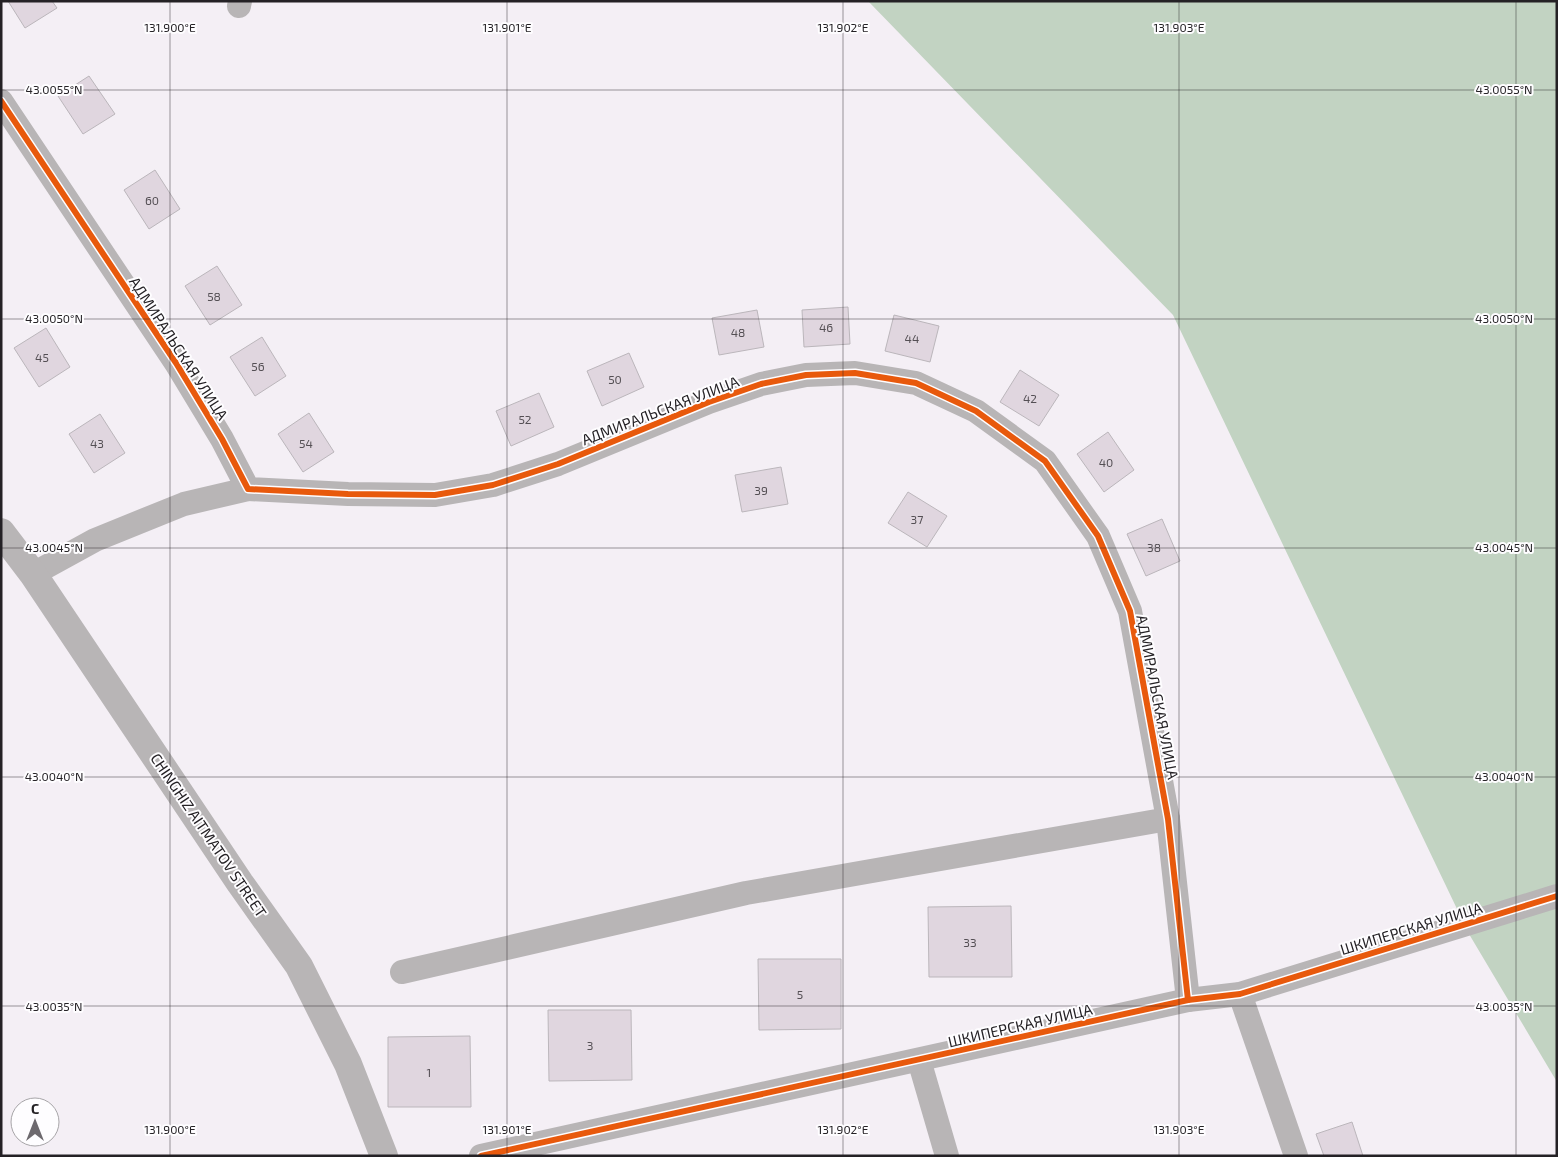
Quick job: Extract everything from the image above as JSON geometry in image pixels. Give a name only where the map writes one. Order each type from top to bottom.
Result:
[{"type":"street","name":"АДМИРАЛЬСКАЯ УЛИЦА","points":[[1,101],[176,363],[222,439],[248,489],[348,494],[435,495],[493,485],[548,467],[708,402],[761,384],[806,375],[855,373],[916,383],[976,411],[1045,461],[1098,536],[1130,611],[1168,819],[1188,1000]]},
{"type":"street","points":[[33,574],[95,540],[184,504],[248,489]]},
{"type":"street","name":"CHINGHIZ AITMATOV STREET","points":[[1,532],[33,574],[240,883],[299,966],[348,1064],[384,1156]]},
{"type":"street","points":[[402,972],[746,893],[1168,819]]},
{"type":"street","name":"ШКИПЕРСКАЯ УЛИЦА","points":[[481,1156],[1188,1000],[1240,994],[1557,896]]},
{"type":"street","points":[[1240,994],[1296,1156]]},
{"type":"street","points":[[919,1060],[947,1156]]},
{"type":"green space","points":[[868,1],[1557,1],[1557,1082],[1469,934],[1173,315]]},
{"type":"building","points":[[8,1],[52,1],[57,8],[25,28]]},
{"type":"building","points":[[89,76],[115,114],[83,134],[58,96]]},
{"type":"building","points":[[155,170],[180,209],[149,229],[124,190]]},
{"type":"building","points":[[217,266],[242,305],[210,325],[185,286]]},
{"type":"building","points":[[848,307],[850,344],[804,347],[802,310]]},
{"type":"building","points":[[757,310],[764,347],[719,355],[712,318]]},
{"type":"building","points":[[894,315],[939,326],[930,362],[885,351]]},
{"type":"building","points":[[46,328],[70,367],[39,387],[14,348]]},
{"type":"building","points":[[262,337],[286,376],[255,396],[230,357]]},
{"type":"building","points":[[629,353],[644,387],[602,406],[587,371]]},
{"type":"building","points":[[1020,370],[1059,395],[1039,426],[1000,402]]},
{"type":"building","points":[[539,393],[554,427],[511,446],[496,411]]},
{"type":"building","points":[[309,413],[334,452],[303,472],[278,434]]},
{"type":"building","points":[[100,414],[125,453],[94,473],[69,434]]},
{"type":"building","points":[[1108,432],[1134,470],[1104,492],[1077,454]]},
{"type":"building","points":[[781,467],[788,504],[742,512],[735,475]]},
{"type":"building","points":[[908,492],[947,516],[927,547],[888,523]]},
{"type":"building","points":[[1162,519],[1180,561],[1146,576],[1127,534]]},
{"type":"building","points":[[1011,906],[1012,977],[929,977],[928,907]]},
{"type":"building","points":[[758,959],[841,959],[841,1029],[759,1030]]},
{"type":"building","points":[[548,1010],[631,1010],[632,1080],[549,1081]]},
{"type":"building","points":[[470,1036],[471,1107],[388,1107],[388,1037]]},
{"type":"building","points":[[1352,1122],[1363,1156],[1324,1156],[1316,1134]]},
{"type":"cycle path","points":[[1,101],[176,363],[222,439],[248,489],[348,494],[435,495],[493,485],[558,464],[709,402],[761,384],[806,375],[855,373],[916,383],[976,411],[1045,461],[1098,536],[1130,611],[1168,819],[1188,1000]]},
{"type":"cycle path","points":[[481,1156],[1188,1000],[1240,994],[1557,896]]}]
